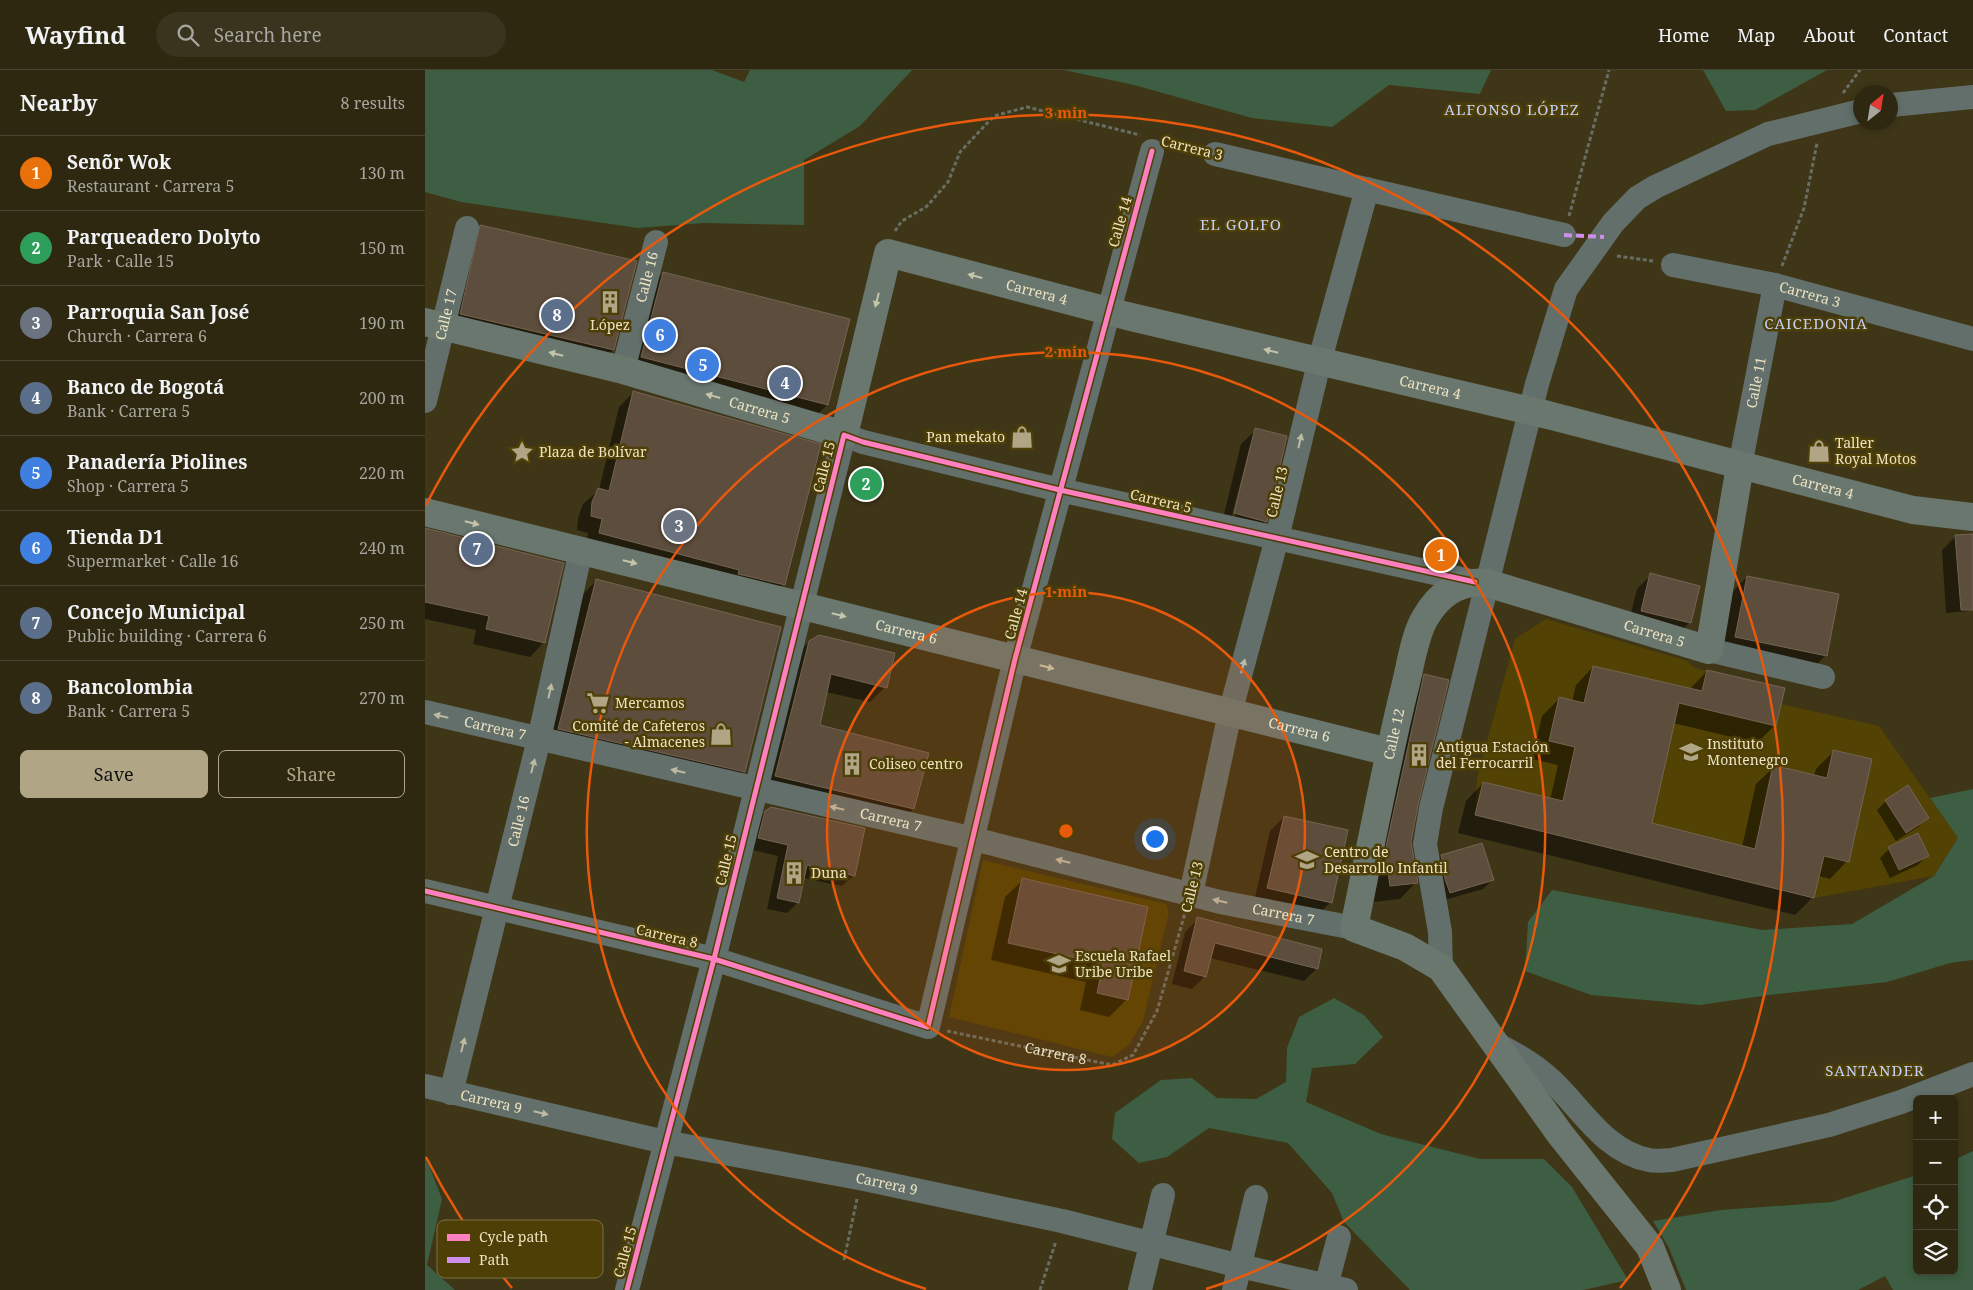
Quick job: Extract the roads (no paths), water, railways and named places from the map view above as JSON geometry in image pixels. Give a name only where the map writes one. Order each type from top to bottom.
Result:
[{"type":"main road","name":"Carrera 4","points":[[888,253],[1107,311],[1319,363],[1548,415],[1913,510],[1973,517]]},
{"type":"main road","name":"Calle 15","points":[[844,434],[888,253]]},
{"type":"main road","name":"Carrera 5","points":[[434,324],[623,370],[844,434]]},
{"type":"main road","name":"Calle 11","points":[[1709,650],[1740,466]]},
{"type":"main road","name":"Carrera 6","points":[[425,512],[1389,752]]},
{"type":"main road","name":"Carrera 5","points":[[1481,583],[1709,650]]},
{"type":"main road","name":"Calle 12","points":[[1354,928],[1389,752],[1424,619],[1441,596],[1460,585],[1481,583]]},
{"type":"main road","points":[[1354,928],[1405,947],[1441,968],[1559,1134],[1650,1247],[1667,1290]]},
{"type":"street","points":[[1898,104],[1973,97]]},
{"type":"street","points":[[1441,968],[1440,932],[1425,844],[1431,808],[1461,695],[1481,583],[1500,539],[1537,384],[1566,288],[1613,223],[1637,198],[1736,147],[1768,134],[1853,113]]},
{"type":"street","name":"Calle 14","points":[[928,1027],[974,839],[1015,659],[1107,311],[1154,143]]},
{"type":"street","name":"Carrera 3","points":[[1215,154],[1564,235]]},
{"type":"street","name":"Calle 13","points":[[1191,894],[1230,713],[1277,538],[1319,363],[1367,189]]},
{"type":"street","name":"Calle 17","points":[[425,401],[434,324],[467,228]]},
{"type":"street","name":"Calle 16","points":[[623,370],[656,242]]},
{"type":"street","name":"Carrera 3","points":[[1673,265],[1775,286],[1973,339]]},
{"type":"street","name":"Calle 11","points":[[1740,466],[1775,286]]},
{"type":"street","name":"Carrera 5","points":[[844,434],[863,442],[1060,490],[1481,583]]},
{"type":"street","name":"Calle 15","points":[[627,1290],[714,959],[754,789],[802,606],[844,434]]},
{"type":"street","name":"Calle 16","points":[[451,1093],[539,739],[581,550]]},
{"type":"street","name":"Carrera 5","points":[[1709,650],[1823,677]]},
{"type":"street","name":"Carrera 7","points":[[425,712],[974,839],[1220,902],[1354,928]]},
{"type":"street","name":"Carrera 8","points":[[425,892],[714,959],[928,1027]]},
{"type":"street","points":[[1493,1043],[1523,1057],[1553,1082],[1589,1124],[1610,1140],[1626,1151],[1649,1160],[1672,1160],[1829,1125],[1901,1102],[1973,1074]]},
{"type":"street","name":"Carrera 9","points":[[425,1086],[665,1142],[864,1179],[1062,1221],[1332,1288]]},
{"type":"street","points":[[1139,1290],[1163,1195]]},
{"type":"street","points":[[1235,1290],[1256,1197]]},
{"type":"street","points":[[1332,1288],[1339,1238]]},
{"type":"place","name":"López","points":[[610,302]]},
{"type":"place","name":"Bancolombia","points":[[557,315]]},
{"type":"place","name":"Tienda D1","points":[[660,335]]},
{"type":"place","name":"Panadería Piolines","points":[[703,365]]},
{"type":"place","name":"Banco de Bogotá","points":[[785,383]]},
{"type":"place","name":"Pan mekato","points":[[1022,437]]},
{"type":"place","name":"Taller Royal Motos","points":[[1819,451]]},
{"type":"place","name":"Plaza de Bolívar","points":[[522,452]]},
{"type":"place","name":"Parqueadero Dolyto","points":[[866,484]]},
{"type":"place","name":"Parroquia San José","points":[[679,526]]},
{"type":"place","name":"Concejo Municipal","points":[[477,549]]},
{"type":"place","name":"Senõr Wok","points":[[1441,555]]},
{"type":"place","name":"Mercamos","points":[[598,703]]},
{"type":"place","name":"Comité de Cafeteros - Almacenes","points":[[721,734]]},
{"type":"place","name":"Instituto Montenegro","points":[[1691,752]]},
{"type":"place","name":"Antigua Estación del Ferrocarril","points":[[1419,755]]},
{"type":"place","name":"Coliseo centro","points":[[852,764]]},
{"type":"place","name":"Centro de Desarrollo Infantil","points":[[1307,860]]},
{"type":"place","name":"Duna","points":[[794,873]]},
{"type":"place","name":"Escuela Rafael Uribe Uribe","points":[[1059,964]]},
{"type":"district","name":"ALFONSO LÓPEZ","points":[[1512,110]]},
{"type":"district","name":"EL GOLFO","points":[[1241,225]]},
{"type":"district","name":"CAICEDONIA","points":[[1816,324]]},
{"type":"district","name":"SANTANDER","points":[[1875,1071]]}]
